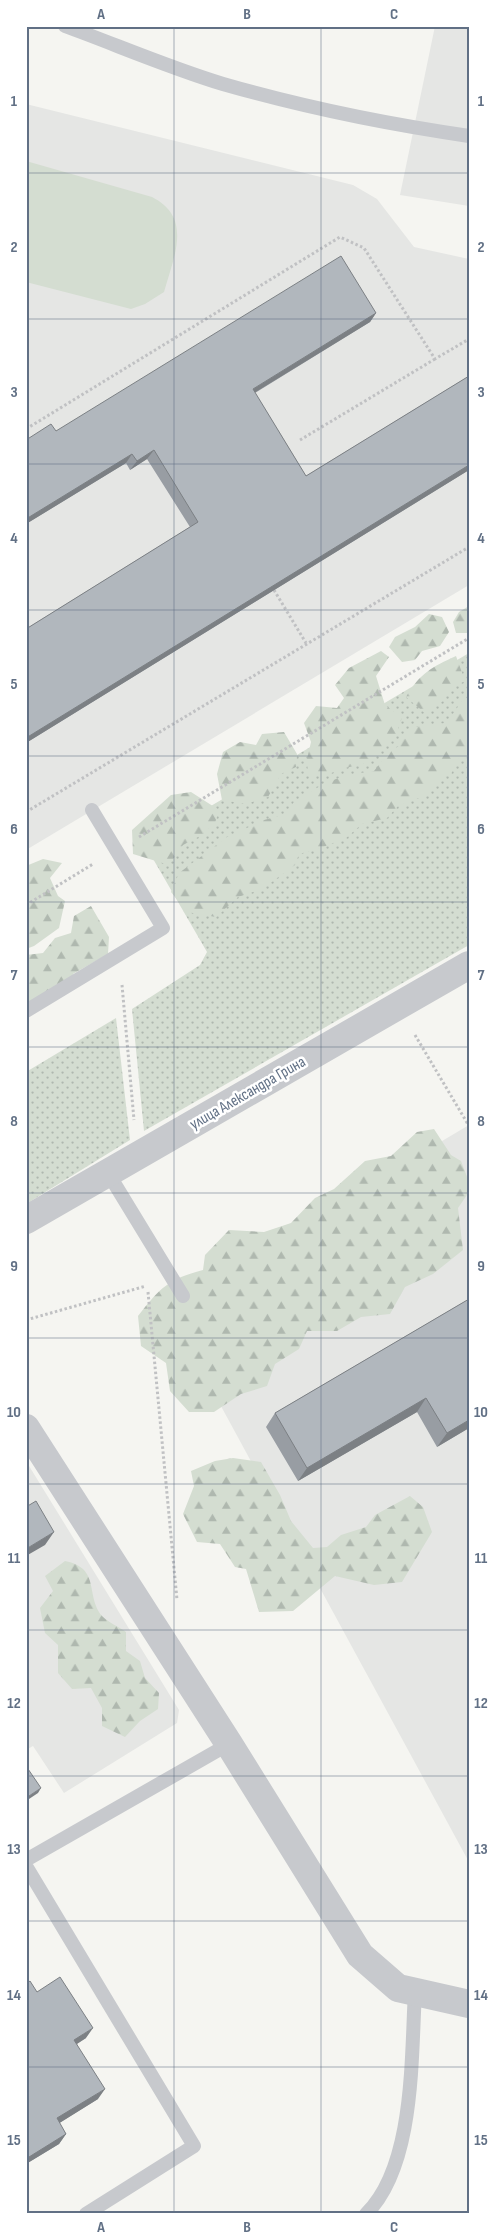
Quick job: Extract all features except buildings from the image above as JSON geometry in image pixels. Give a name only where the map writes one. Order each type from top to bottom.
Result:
[{"type":"street","name":"улица Александра Грина","points":[[26,1220],[396,1005],[469,965]]},
{"type":"street","points":[[26,1428],[229,1744],[360,1955],[398,1988],[469,2004]]},
{"type":"lane","points":[[65,26],[221,83],[326,111],[414,128],[469,136]]},
{"type":"lane","points":[[26,1010],[163,928],[92,810]]},
{"type":"lane","points":[[108,1172],[183,1296]]},
{"type":"lane","points":[[26,1860],[229,1744]]},
{"type":"lane","points":[[26,1866],[194,2146],[86,2214]]},
{"type":"lane","points":[[366,2214],[376,2205],[399,2157],[406,2121],[416,1992]]},
{"type":"path","points":[[26,429],[340,238],[364,248],[435,359]]},
{"type":"path","points":[[300,440],[469,339]]},
{"type":"path","points":[[26,812],[469,547]]},
{"type":"path","points":[[274,590],[306,643]]},
{"type":"path","points":[[26,905],[469,638]]},
{"type":"path","points":[[119,954],[137,1156]]},
{"type":"path","points":[[396,1005],[469,1126]]},
{"type":"path","points":[[26,1320],[148,1285],[177,1599]]},
{"type":"shaded area","points":[[435,26],[469,26],[469,206],[400,195]]},
{"type":"shaded area","points":[[26,104],[353,185],[377,199],[414,247],[469,259],[469,585],[26,850]]},
{"type":"shaded area","points":[[469,1125],[469,1862],[166,1305]]},
{"type":"shaded area","points":[[26,1461],[179,1710],[177,1723],[64,1793],[33,1746],[26,1750]]},
{"type":"green space","points":[[26,161],[152,197],[165,206],[173,216],[177,239],[164,292],[145,304],[131,309],[26,282]]},
{"type":"green space","points":[[469,606],[469,651],[467,633],[456,633],[453,622],[459,612]]},
{"type":"green space","points":[[429,614],[442,617],[449,632],[440,646],[422,651],[415,660],[402,662],[389,647],[395,637],[415,627]]},
{"type":"green space","points":[[381,651],[389,657],[376,676],[385,705],[402,718],[395,737],[363,764],[323,776],[308,775],[307,759],[311,742],[304,723],[316,706],[337,708],[344,698],[335,685],[349,668]]},
{"type":"green space","points":[[469,653],[469,945],[144,1131],[132,1009],[200,965],[207,952],[145,845]]},
{"type":"green space","points":[[456,656],[465,681],[451,688],[444,700],[426,714],[406,697],[422,676]]},
{"type":"green space","points":[[469,698],[469,757],[458,759],[451,774],[437,781],[424,796],[398,806],[387,818],[362,824],[346,838],[299,854],[295,865],[262,889],[238,897],[216,917],[187,912],[171,892],[179,873],[227,837],[264,820],[286,814],[294,802],[325,783],[347,775],[374,771],[389,752],[399,746],[406,730],[423,725],[447,723],[463,699]]},
{"type":"green space","points":[[284,732],[297,754],[296,767],[281,774],[268,797],[246,804],[222,800],[217,774],[223,752],[240,742],[256,745],[262,734]]},
{"type":"green space","points":[[191,792],[219,810],[215,823],[200,836],[183,845],[169,865],[133,854],[132,830],[171,795]]},
{"type":"green space","points":[[43,859],[62,863],[50,878],[58,896],[65,901],[59,928],[34,946],[26,949],[26,866]]},
{"type":"green space","points":[[91,906],[109,937],[108,954],[73,974],[71,990],[38,1009],[26,1019],[26,955],[43,953],[55,938],[71,933],[74,916]]},
{"type":"green space","points":[[116,1018],[130,1140],[26,1204],[26,1072]]},
{"type":"green space","points":[[434,1129],[451,1155],[461,1161],[469,1182],[469,1192],[458,1208],[463,1250],[433,1274],[405,1287],[390,1314],[361,1317],[337,1331],[307,1331],[299,1349],[275,1364],[267,1386],[241,1394],[214,1412],[189,1412],[170,1391],[166,1363],[141,1346],[138,1316],[153,1298],[173,1281],[203,1270],[205,1255],[229,1230],[264,1232],[291,1223],[315,1198],[334,1189],[365,1161],[391,1156],[417,1132]]},
{"type":"green space","points":[[233,1458],[261,1462],[280,1495],[291,1521],[313,1548],[327,1547],[341,1535],[366,1527],[375,1515],[410,1496],[423,1507],[432,1532],[402,1582],[374,1585],[335,1576],[293,1611],[259,1612],[246,1569],[235,1567],[220,1544],[197,1542],[183,1514],[194,1486],[191,1471],[215,1461]]},
{"type":"green space","points":[[65,1561],[84,1570],[91,1583],[97,1608],[104,1618],[126,1632],[126,1651],[140,1661],[145,1678],[159,1693],[158,1709],[140,1721],[125,1737],[102,1726],[102,1708],[91,1688],[72,1689],[58,1673],[58,1645],[45,1633],[40,1608],[53,1591],[45,1576]]}]
